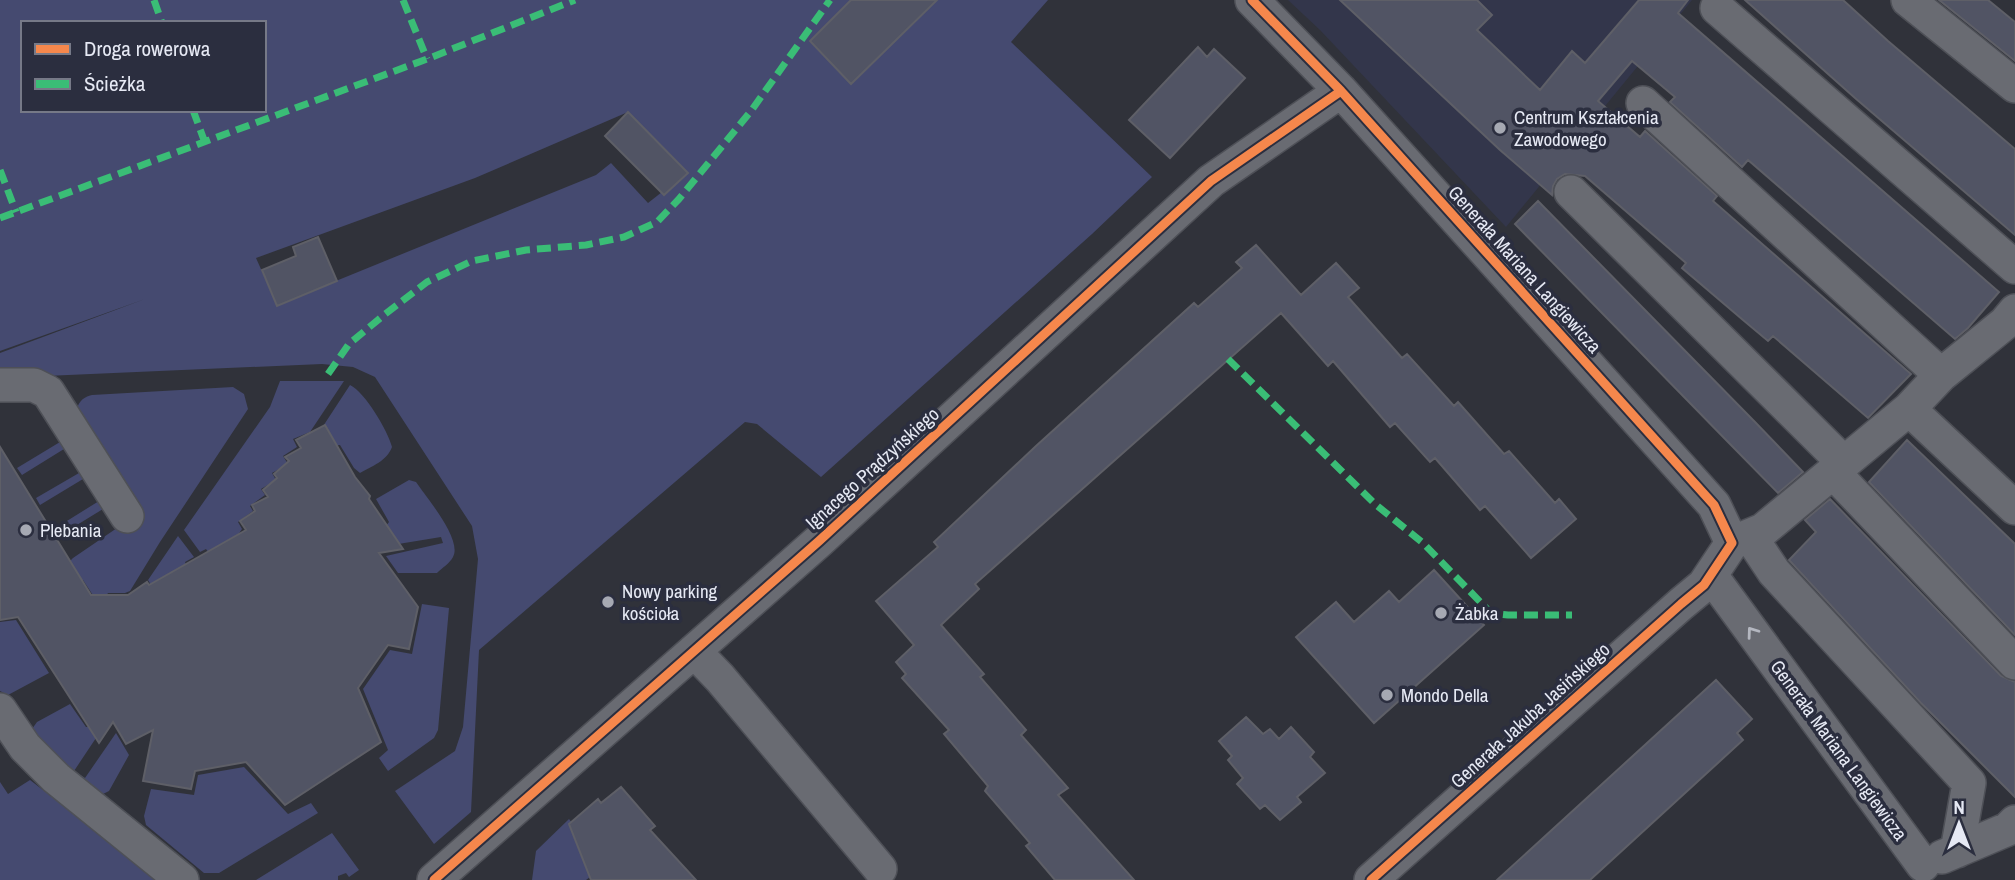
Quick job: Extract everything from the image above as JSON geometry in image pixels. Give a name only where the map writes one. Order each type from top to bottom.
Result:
[{"type":"street","name":"Generała Mariana Langiewicza","points":[[1252,0],[1341,91],[1714,505],[1741,540],[1774,572],[1969,783],[1957,851]]},
{"type":"street","points":[[1908,0],[2015,86]]},
{"type":"street","points":[[1717,8],[2015,267]]},
{"type":"street","name":"Ignacego Prądzyńskiego","points":[[434,880],[819,541],[1211,181],[1341,91]]},
{"type":"street","points":[[1643,103],[1941,375]]},
{"type":"street","points":[[1571,192],[1838,467],[2015,663]]},
{"type":"street","points":[[1712,577],[1741,540],[1763,530],[1909,409],[1941,375],[2012,322]]},
{"type":"street","points":[[0,385],[34,385],[48,392],[127,516]]},
{"type":"street","points":[[1909,409],[2015,508]]},
{"type":"street","name":"Generała Mariana Langiewicza","points":[[1712,577],[1916,872]]},
{"type":"street","name":"Generała Jakuba Jasińskiego","points":[[1371,880],[1712,577]]},
{"type":"street","points":[[694,651],[720,678],[880,869]]},
{"type":"street","points":[[0,710],[25,747],[56,778],[182,880]]},
{"type":"street","points":[[1916,872],[2008,829],[2015,822]]},
{"type":"shaded area","points":[[0,0],[1048,0],[1011,42],[1152,177],[821,477],[757,424],[745,422],[479,650],[471,812],[434,844],[395,791],[455,751],[463,727],[478,559],[472,526],[375,377],[353,367],[322,364],[0,378],[0,353],[145,299],[0,351]],"holes":[[[628,112],[688,173],[665,194],[662,192],[648,203],[611,163],[596,175],[277,305],[256,258],[475,178]]]},
{"type":"shaded area","name":"Centrum Kształcenia Zawodowego","points":[[1288,0],[1692,0],[1506,227],[1320,30]]},
{"type":"shaded area","points":[[280,381],[344,381],[310,432],[293,439],[297,447],[283,456],[288,464],[272,473],[276,480],[261,489],[265,495],[250,506],[253,511],[238,522],[242,529],[225,554],[211,556],[206,549],[200,552],[184,530],[270,407]]},
{"type":"shaded area","points":[[350,385],[362,395],[375,413],[392,447],[383,460],[360,473],[340,445],[318,448],[314,440]]},
{"type":"shaded area","points":[[233,387],[244,394],[248,409],[130,591],[108,593],[100,606],[83,580],[72,584],[63,568],[73,558],[139,513],[77,408],[79,403],[92,395]]},
{"type":"shaded area","points":[[60,442],[64,449],[22,475],[17,468]]},
{"type":"shaded area","points":[[79,473],[83,479],[40,505],[36,498]]},
{"type":"shaded area","points":[[409,480],[416,482],[431,503],[453,542],[453,557],[437,573],[398,573],[386,556],[443,543],[441,537],[380,547],[375,540],[389,522],[376,499]]},
{"type":"shaded area","points":[[99,501],[103,509],[59,536],[54,529]]},
{"type":"shaded area","points":[[178,536],[194,557],[185,562],[188,571],[152,587],[148,580]]},
{"type":"shaded area","points":[[422,604],[449,608],[438,730],[434,738],[388,771],[379,758],[388,750],[363,689],[390,650],[412,654]]},
{"type":"shaded area","points":[[16,620],[49,673],[8,695],[0,691],[0,622]]},
{"type":"shaded area","points":[[70,704],[86,727],[97,726],[100,732],[74,771],[85,778],[116,733],[129,755],[109,791],[101,795],[51,760],[32,729],[37,722]]},
{"type":"shaded area","points":[[244,767],[288,814],[311,803],[318,813],[219,873],[204,873],[146,825],[144,816],[151,789],[194,795],[198,775]]},
{"type":"shaded area","points":[[30,780],[160,880],[0,880],[0,782],[8,794]]},
{"type":"shaded area","points":[[569,819],[575,827],[571,830],[590,877],[586,880],[532,880],[536,851]]},
{"type":"shaded area","points":[[332,833],[359,870],[349,877],[346,873],[338,876],[338,880],[256,880]]},
{"type":"building","points":[[851,0],[937,0],[851,84],[810,41]]},
{"type":"building","points":[[1340,0],[1477,0],[1492,15],[1477,30],[1540,90],[1572,51],[1585,63],[1639,0],[1688,0],[1678,13],[1999,292],[1955,339],[1748,160],[1742,167],[1670,102],[1675,97],[1632,61],[1598,101],[1640,137],[1645,131],[1717,196],[1713,201],[1911,374],[1868,418],[1773,336],[1768,341],[1682,268],[1686,263],[1585,176],[1565,174],[1557,179],[1552,195]]},
{"type":"building","points":[[1745,0],[1843,0],[2015,149],[2015,235],[1855,98]]},
{"type":"building","points":[[1939,0],[1988,0],[2015,22],[2015,61]]},
{"type":"building","points":[[1198,47],[1207,57],[1214,49],[1245,78],[1170,158],[1129,120]]},
{"type":"building","points":[[628,112],[688,173],[664,195],[605,136]]},
{"type":"building","points":[[1538,201],[1803,472],[1778,493],[1728,442],[1515,224]]},
{"type":"building","points":[[318,237],[337,281],[277,306],[262,270],[296,256],[293,247]]},
{"type":"building","points":[[1256,245],[1301,295],[1336,263],[1359,288],[1348,297],[1402,358],[1407,354],[1454,406],[1458,402],[1504,454],[1509,451],[1555,503],[1559,499],[1576,519],[1531,558],[1485,506],[1480,510],[1435,458],[1430,462],[1395,423],[1390,427],[1333,361],[1328,366],[1281,313],[975,584],[979,589],[941,625],[984,674],[980,677],[1026,730],[1021,735],[1068,788],[1058,795],[1134,880],[1055,880],[1026,846],[1030,843],[985,791],[988,786],[944,734],[949,730],[902,678],[906,674],[896,662],[914,645],[876,601],[938,547],[934,542],[1036,446],[1194,303],[1198,307],[1242,268],[1236,262]]},
{"type":"building","points":[[325,425],[355,477],[403,549],[379,553],[418,607],[409,649],[388,645],[358,688],[381,742],[285,805],[246,762],[195,771],[191,789],[143,781],[153,730],[126,744],[113,722],[99,743],[18,617],[0,620],[0,447],[91,595],[128,595],[147,582],[149,585],[246,530],[240,521],[255,511],[252,505],[268,497],[263,490],[277,478],[274,474],[289,461],[285,457],[301,448],[296,440]]},
{"type":"building","points":[[1907,440],[2015,544],[2015,635],[1869,482]]},
{"type":"building","points":[[1830,499],[2001,676],[2015,682],[2015,797],[1921,703],[1789,560],[1816,532],[1805,520]]},
{"type":"building","points":[[1434,570],[1484,625],[1374,723],[1296,637],[1336,602],[1354,622],[1389,591],[1399,602]]},
{"type":"building","points":[[1716,680],[1752,719],[1737,733],[1743,740],[1590,880],[1497,880]]},
{"type":"building","points":[[1246,717],[1263,734],[1270,729],[1279,739],[1291,727],[1314,752],[1310,757],[1325,773],[1297,797],[1301,802],[1280,820],[1265,805],[1260,809],[1237,784],[1243,778],[1228,760],[1232,756],[1219,741]]},
{"type":"building","points":[[621,787],[655,826],[650,830],[696,880],[591,880],[569,824],[598,799],[601,803]]},
{"type":"marked path","points":[[154,0],[161,21]]},
{"type":"marked path","points":[[403,0],[427,59]]},
{"type":"marked path","points":[[0,218],[427,59],[575,0]]},
{"type":"marked path","points":[[328,374],[349,344],[384,315],[427,282],[472,261],[526,250],[586,245],[624,237],[657,222],[751,111],[830,0]]},
{"type":"marked path","points":[[194,112],[204,140]]},
{"type":"marked path","points":[[0,170],[16,212]]},
{"type":"marked path","points":[[1228,359],[1375,504],[1423,543],[1491,613],[1572,615]]},
{"type":"cycle path","points":[[1252,0],[1341,91],[1714,505],[1732,543],[1704,585],[1371,880]]},
{"type":"cycle path","points":[[434,880],[819,541],[1211,181],[1341,91]]},
{"type":"place","name":"Centrum Kształcenia Zawodowego","points":[[1500,128]]},
{"type":"place","name":"Plebania","points":[[26,530]]},
{"type":"place","name":"Nowy parking kościoła","points":[[608,602]]},
{"type":"place","name":"Żabka","points":[[1441,613]]},
{"type":"place","name":"Mondo Della","points":[[1387,695]]}]
